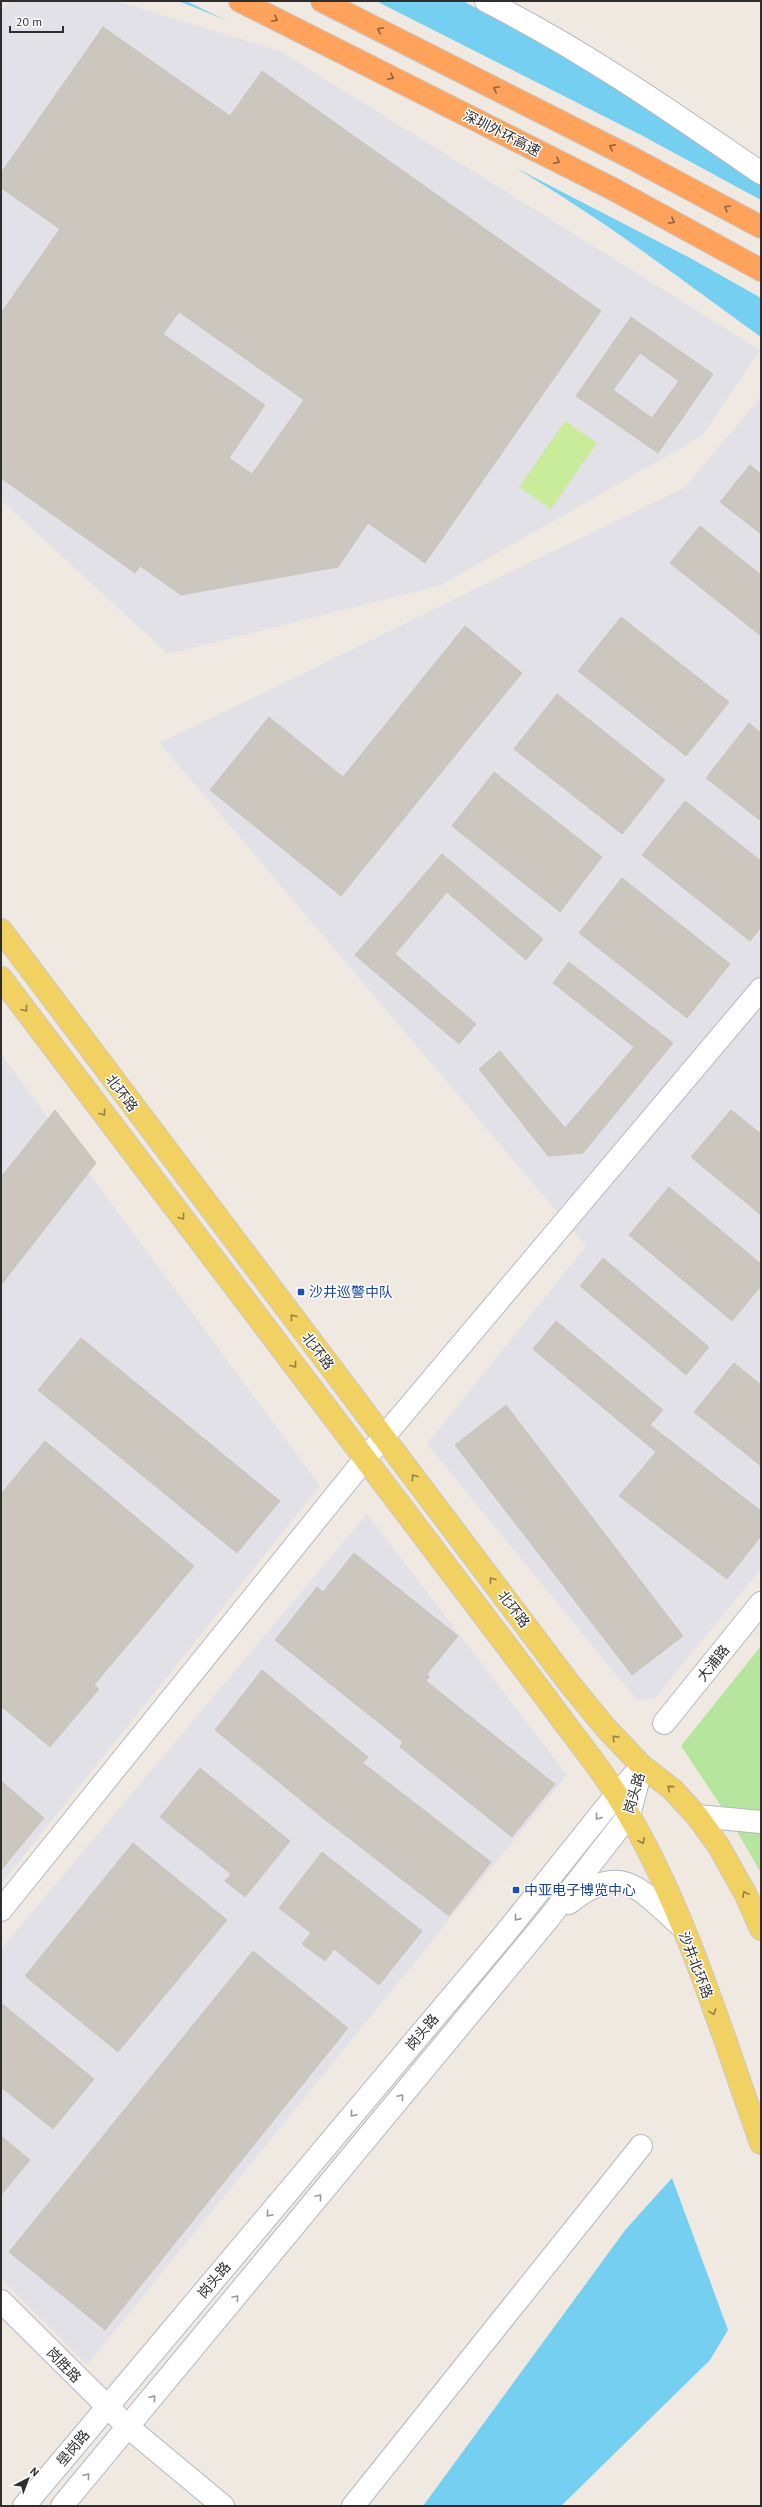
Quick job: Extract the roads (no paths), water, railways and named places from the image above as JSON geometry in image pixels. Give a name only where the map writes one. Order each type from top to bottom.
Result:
[{"type":"highway","name":"深圳外环高速","points":[[240,1],[613,190],[761,270]]},
{"type":"highway","points":[[322,1],[630,157],[761,228]]},
{"type":"main road","name":"北环路","points":[[1,930],[570,1683],[605,1727],[642,1766]]},
{"type":"main road","name":"北环路","points":[[1,978],[547,1699],[616,1795]]},
{"type":"main road","points":[[642,1766],[672,1789],[697,1816],[729,1864],[746,1895],[761,1929]]},
{"type":"main road","name":"沙井北环路","points":[[616,1795],[629,1815],[657,1871],[681,1926],[761,2143]]},
{"type":"street","points":[[486,1],[572,48],[628,83],[761,173]]},
{"type":"street","points":[[1,1910],[365,1459],[761,990]]},
{"type":"street","name":"大浦路","points":[[664,1723],[761,1603]]},
{"type":"street","name":"岗头路","points":[[107,2408],[502,1936],[616,1795],[642,1766]]},
{"type":"street","name":"岗头路","points":[[128,2427],[549,1918],[629,1815],[642,1766]]},
{"type":"street","points":[[697,1816],[761,1822]]},
{"type":"street","points":[[549,1918],[588,1888],[606,1881],[627,1883],[646,1895],[681,1926]]},
{"type":"street","points":[[353,2506],[641,2146]]},
{"type":"street","name":"岗胜路","points":[[1,2301],[107,2408],[223,2506]]},
{"type":"street","name":"壆岗路","points":[[24,2506],[107,2408]]},
{"type":"street","name":"壆岗路","points":[[62,2506],[128,2427]]},
{"type":"water","points":[[178,1],[463,1],[567,57],[629,95],[761,186],[761,337],[601,222],[552,190],[449,129],[396,100],[288,47]]},
{"type":"water","points":[[672,2178],[728,2330],[710,2360],[561,2506],[423,2506],[626,2229]]},
{"type":"place","name":"沙井巡警中队","points":[[301,1292]]},
{"type":"place","name":"中亚电子博览中心","points":[[516,1890]]}]
